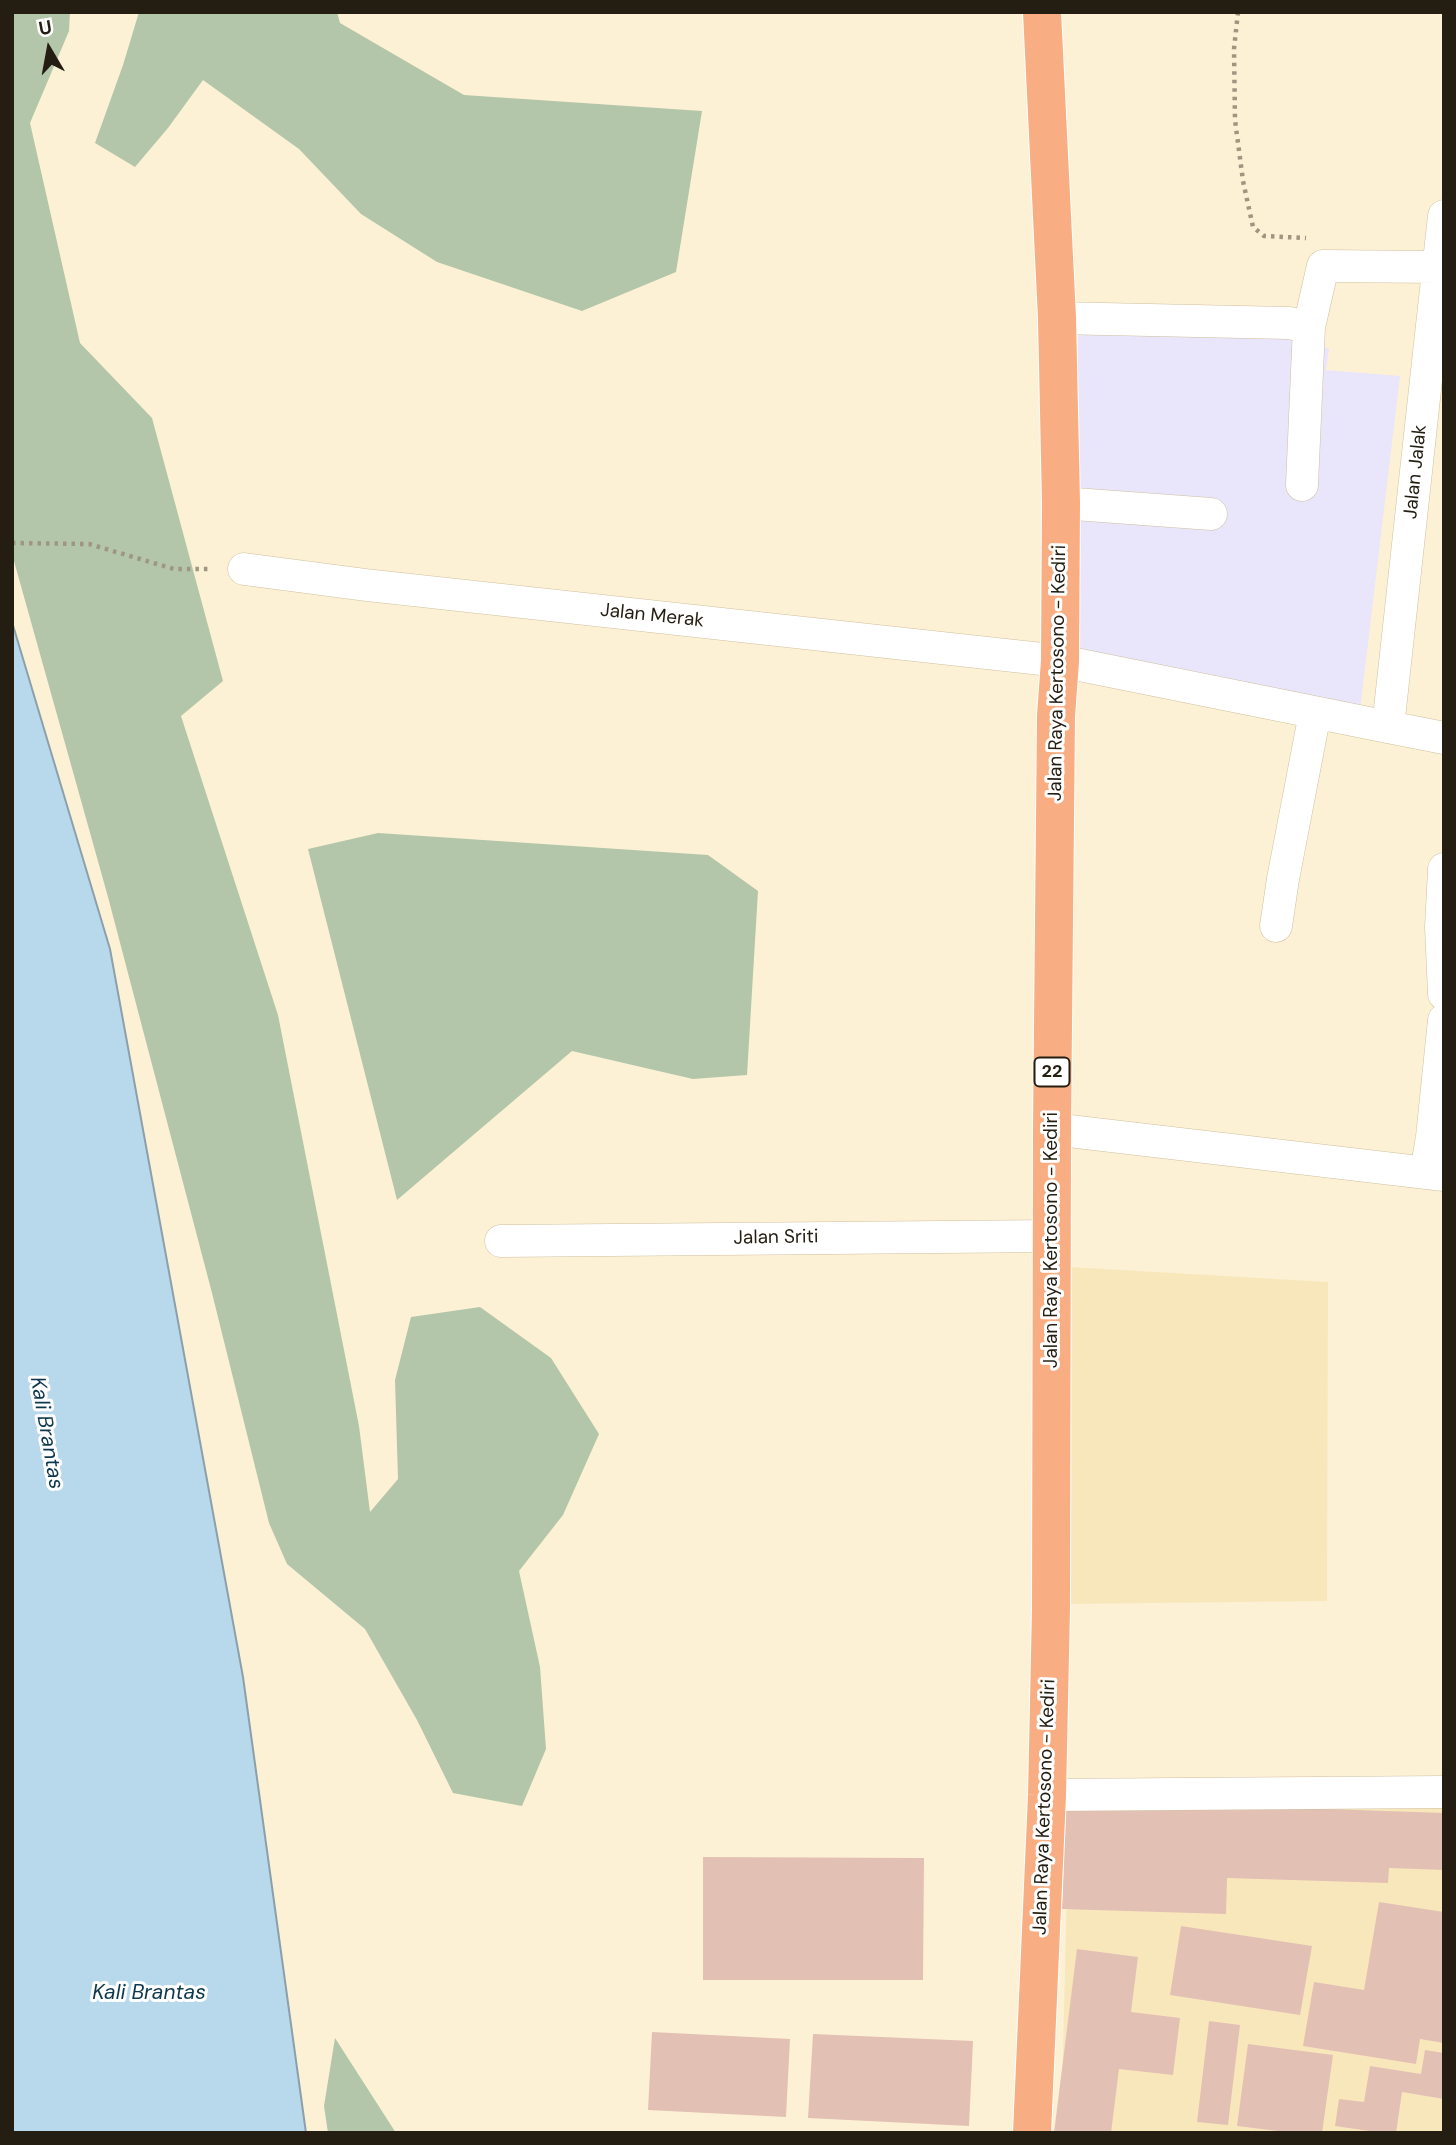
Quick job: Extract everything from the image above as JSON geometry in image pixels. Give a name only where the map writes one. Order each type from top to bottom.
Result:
[{"type":"highway","name":"Jalan Raya Kertosono - Kediri","points":[[1032,2133],[1047,1795],[1051,1608],[1052,1129],[1061,503],[1056,318],[1042,12]]},
{"type":"street","name":"Jalan Jalak","points":[[1388,727],[1444,216]]},
{"type":"street","points":[[1302,485],[1310,327],[1323,266],[1438,267]]},
{"type":"street","points":[[1056,318],[1289,323],[1310,327]]},
{"type":"street","points":[[1061,503],[1211,514]]},
{"type":"street","name":"Jalan Merak","points":[[244,569],[366,585],[1060,661]]},
{"type":"street","points":[[1060,661],[1444,738]]},
{"type":"street","points":[[1276,926],[1315,713]]},
{"type":"street","points":[[1444,869],[1441,927],[1444,994]]},
{"type":"street","points":[[1052,1129],[1435,1174],[1432,1137],[1444,1020]]},
{"type":"street","name":"Jalan Sriti","points":[[501,1241],[1052,1236]]},
{"type":"street","points":[[1047,1795],[1444,1792]]},
{"type":"path","points":[[1238,12],[1234,49],[1234,120],[1253,227],[1264,236],[1302,237],[1320,241],[1323,266]]},
{"type":"path","points":[[12,542],[89,544],[174,569],[244,569]]},
{"type":"shaded area","points":[[1078,313],[1301,314],[1296,346],[1329,348],[1326,370],[1400,376],[1360,710],[1077,671]]},
{"type":"shaded area","points":[[1070,1267],[1328,1282],[1327,1601],[1068,1604]]},
{"type":"shaded area","points":[[1444,1793],[1444,2133],[1061,2133],[1069,1803]]},
{"type":"green space","points":[[12,12],[70,12],[69,31],[30,123],[80,343],[152,418],[223,681],[181,716],[278,1015],[359,1426],[370,1512],[398,1479],[395,1380],[411,1317],[480,1307],[551,1358],[599,1434],[563,1515],[519,1571],[540,1667],[546,1749],[522,1806],[453,1793],[417,1720],[365,1629],[287,1564],[269,1523],[108,897],[12,554]]},
{"type":"green space","points":[[139,12],[337,12],[340,23],[464,95],[702,111],[676,272],[582,311],[437,262],[361,214],[299,149],[203,80],[135,167],[95,143]]},
{"type":"green space","points":[[378,833],[708,855],[758,891],[747,1075],[693,1079],[572,1051],[397,1200],[308,849]]},
{"type":"green space","points":[[335,2038],[396,2133],[328,2133],[324,2106]]},
{"type":"water","name":"Kali Brantas","points":[[12,622],[110,949],[243,1677],[306,2133],[12,2133]]},
{"type":"building","points":[[1066,1800],[1444,1813],[1444,1870],[1389,1868],[1388,1883],[1227,1878],[1226,1914],[1062,1909]]},
{"type":"building","points":[[703,1857],[924,1858],[923,1980],[703,1980]]},
{"type":"building","points":[[1379,1902],[1444,1912],[1444,2043],[1420,2039],[1416,2064],[1303,2046],[1314,1982],[1364,1990]]},
{"type":"building","points":[[1181,1926],[1312,1946],[1300,2015],[1170,1995]]},
{"type":"building","points":[[1077,1949],[1138,1957],[1131,2012],[1180,2018],[1173,2075],[1119,2069],[1111,2133],[1054,2133]]},
{"type":"building","points":[[1209,2021],[1240,2025],[1228,2125],[1197,2122]]},
{"type":"building","points":[[652,2032],[790,2039],[786,2117],[648,2110]]},
{"type":"building","points":[[813,2034],[973,2041],[969,2126],[808,2118]]},
{"type":"building","points":[[1248,2044],[1333,2055],[1322,2133],[1294,2133],[1237,2126]]},
{"type":"building","points":[[1425,2050],[1444,2053],[1444,2099],[1402,2092],[1396,2133],[1335,2126],[1339,2099],[1364,2102],[1370,2066],[1421,2074]]}]
